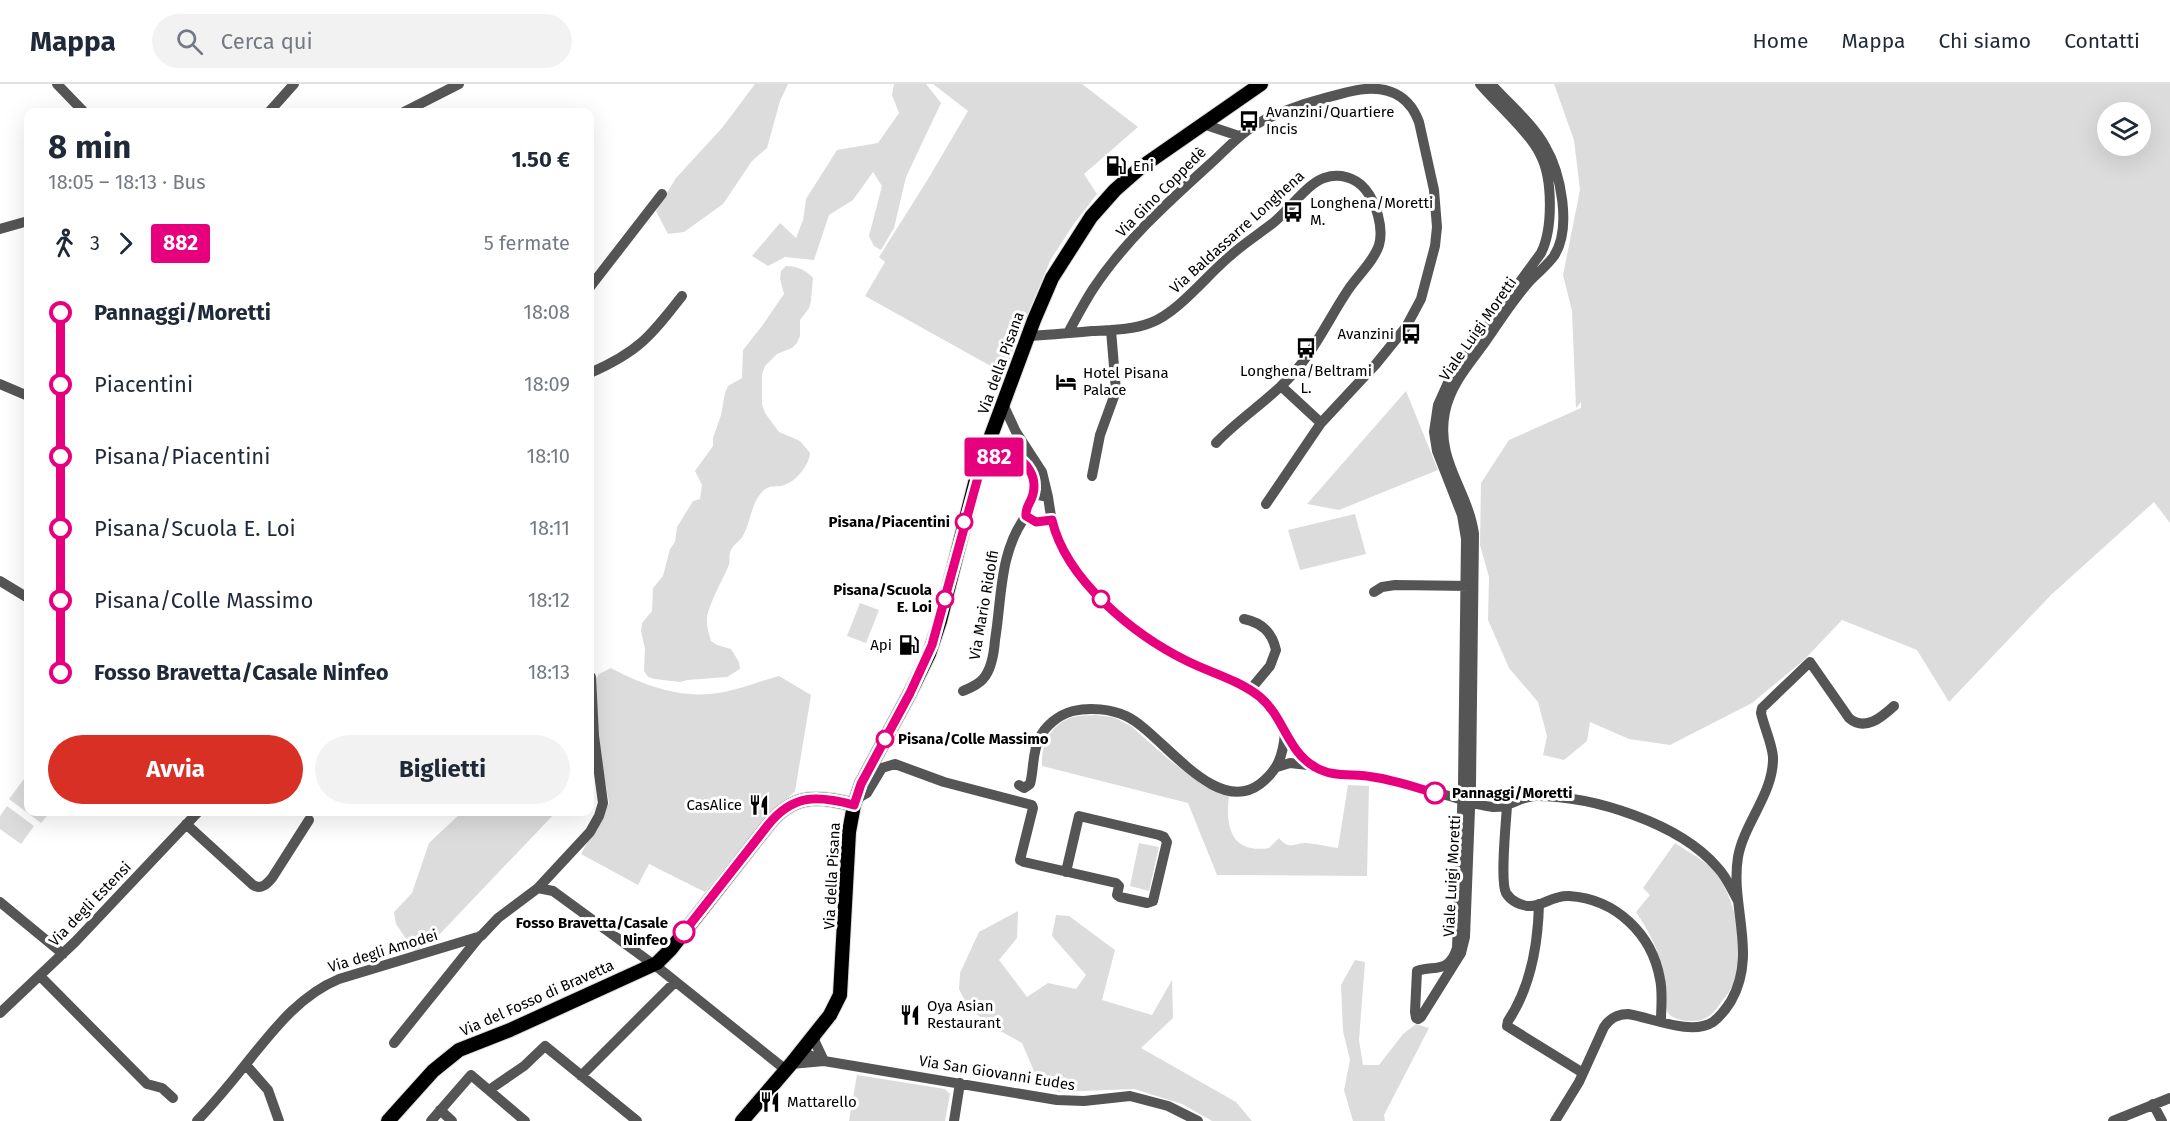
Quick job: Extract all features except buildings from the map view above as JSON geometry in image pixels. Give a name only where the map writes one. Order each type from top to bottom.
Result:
[{"type":"main road","name":"Via della Pisana","points":[[742,1121],[789,1067],[836,1005],[842,987],[849,840],[854,802],[932,645],[983,459],[1052,278],[1079,234],[1104,200],[1140,168],[1261,84]]},
{"type":"main road","points":[[653,965],[664,957],[782,810],[797,802],[811,799],[854,802]]},
{"type":"main road","name":"Via del Fosso di Bravetta","points":[[388,1121],[433,1071],[459,1050],[653,965]]},
{"type":"street","points":[[57,84],[80,108]]},
{"type":"street","points":[[273,108],[294,84]]},
{"type":"street","points":[[412,108],[459,84]]},
{"type":"street","name":"Viale Luigi Moretti","points":[[1469,586],[1465,528],[1437,451],[1434,432],[1437,409],[1451,376],[1541,253],[1549,228],[1545,167],[1539,152],[1480,84]]},
{"type":"street","name":"Viale Luigi Moretti","points":[[1467,801],[1457,948],[1447,963],[1432,970],[1417,971],[1415,1012],[1417,1018],[1421,1018],[1461,952],[1465,937],[1467,801],[1469,586],[1472,524],[1444,447],[1446,406],[1469,364],[1528,283],[1553,256],[1561,239],[1564,217],[1553,163],[1539,137],[1491,84]]},
{"type":"street","points":[[1266,504],[1321,423],[1376,364],[1409,323],[1423,293],[1437,240],[1435,199],[1418,119],[1403,99],[1381,86]]},
{"type":"street","name":"Via Gino Coppedè","points":[[1068,333],[1093,289],[1138,233],[1239,136],[1284,111],[1353,91],[1381,86]]},
{"type":"street","points":[[1203,124],[1239,136]]},
{"type":"street","name":"Via Baldassarre Longhena","points":[[1028,336],[1111,330],[1150,323],[1169,313],[1229,256],[1287,211],[1315,182],[1333,176],[1348,177],[1362,186],[1373,201],[1380,227],[1379,245],[1345,295],[1307,358],[1281,386],[1216,443]]},
{"type":"street","points":[[1548,191],[1557,197],[1559,207],[1559,226],[1553,256]]},
{"type":"street","points":[[594,281],[662,194]]},
{"type":"street","points":[[0,229],[24,222]]},
{"type":"street","points":[[594,371],[626,355],[643,343],[682,296]]},
{"type":"street","points":[[1092,476],[1100,435],[1116,392],[1111,330]]},
{"type":"street","points":[[0,384],[24,394]]},
{"type":"street","points":[[1281,386],[1321,423]]},
{"type":"street","points":[[1003,404],[1023,445],[1042,472],[1058,539],[1073,567],[1093,591],[1149,638],[1177,656],[1250,690],[1267,704],[1294,749],[1312,765]]},
{"type":"street","points":[[1013,457],[1023,445]]},
{"type":"street","points":[[983,459],[1013,457],[1022,462],[1030,471],[1033,482],[1032,496],[1026,509],[1026,516],[1036,522],[1052,520]]},
{"type":"street","points":[[1032,496],[1048,497]]},
{"type":"street","name":"Via Mario Ridolfi","points":[[963,691],[981,681],[990,666],[994,653],[1002,582],[1009,547],[1018,526],[1026,516]]},
{"type":"street","points":[[0,581],[24,596]]},
{"type":"street","points":[[1374,592],[1382,586],[1395,585],[1469,586]]},
{"type":"street","points":[[1244,619],[1255,622],[1266,629],[1276,650],[1270,666],[1250,690]]},
{"type":"street","points":[[1555,1121],[1583,1073],[1604,1027],[1612,1018],[1628,1014],[1681,1026],[1700,1027],[1714,1021],[1726,1009],[1738,988],[1742,970],[1742,921],[1738,901],[1737,868],[1739,851],[1765,789],[1773,758],[1761,709],[1810,662],[1849,718],[1856,723],[1864,724],[1876,720],[1894,706]]},
{"type":"street","points":[[1018,785],[1024,788],[1030,784],[1036,746],[1047,727],[1062,716],[1081,710],[1100,710],[1129,717],[1195,774],[1227,789],[1239,791],[1254,788],[1277,767],[1282,755],[1285,733]]},
{"type":"street","name":"Via degli Amodei","points":[[197,1121],[293,1010],[326,985],[480,936],[498,918],[538,888],[590,832],[599,816],[603,803],[594,736]]},
{"type":"street","points":[[1277,767],[1290,763],[1312,765],[1332,773],[1375,777],[1490,807],[1507,806],[1526,797],[1552,797],[1589,802],[1637,816],[1671,833],[1706,856],[1718,868],[1738,901]]},
{"type":"street","points":[[854,802],[867,793],[882,768],[893,764],[944,782],[1032,805],[1034,808],[1020,860],[1066,872],[1116,883],[1119,886],[1117,895],[1120,897],[1151,903],[1167,842],[1164,837],[1079,816],[1066,872]]},
{"type":"street","points":[[1507,806],[1505,888],[1510,897],[1530,906],[1555,897],[1576,897],[1608,906],[1628,920],[1648,946],[1660,976],[1661,1021]]},
{"type":"street","name":"Via degli Estensi","points":[[0,1013],[63,954],[194,816]]},
{"type":"street","points":[[186,824],[253,885],[259,887],[266,885],[272,878],[309,820]]},
{"type":"street","points":[[538,888],[553,891],[789,1067]]},
{"type":"street","points":[[0,902],[63,954]]},
{"type":"street","points":[[1539,904],[1539,929],[1530,972],[1507,1026],[1583,1073]]},
{"type":"street","points":[[394,1043],[480,936]]},
{"type":"street","points":[[1432,970],[1445,978]]},
{"type":"street","points":[[40,976],[147,1084],[162,1088],[172,1098]]},
{"type":"street","points":[[581,1076],[675,982]]},
{"type":"street","points":[[1416,989],[1422,997],[1433,997]]},
{"type":"street","points":[[815,1033],[815,1042],[824,1061]]},
{"type":"street","points":[[489,1090],[524,1066],[545,1046],[637,1121]]},
{"type":"street","name":"Via San Giovanni Eudes","points":[[800,1051],[824,1061],[1070,1101],[1130,1096],[1168,1106],[1198,1121]]},
{"type":"street","name":"Via San Giovanni Eudes","points":[[789,1067],[824,1061]]},
{"type":"street","points":[[246,1065],[268,1090],[279,1121]]},
{"type":"street","points":[[431,1121],[471,1075],[525,1121]]},
{"type":"street","points":[[954,1121],[960,1083]]},
{"type":"street","points":[[2113,1121],[2170,1098]]},
{"type":"street","points":[[2153,1104],[2162,1121]]},
{"type":"street","points":[[440,1110],[452,1121]]},
{"type":"shaded area","points":[[755,84],[788,84],[780,101],[767,148],[752,161],[723,204],[684,232],[668,234],[656,211],[676,178],[722,128]]},
{"type":"shaded area","points":[[894,84],[926,84],[941,103],[906,177],[894,228],[881,250],[874,246],[869,236],[882,186],[873,172],[853,200],[829,215],[814,260],[785,257],[768,266],[752,256],[780,223],[796,238],[803,220],[806,199],[837,150],[878,143],[899,113],[892,95]]},
{"type":"shaded area","points":[[933,84],[1082,84],[1138,127],[1084,174],[1097,194],[1051,259],[1019,334],[1005,374],[865,296],[885,262],[879,257],[968,111]]},
{"type":"shaded area","points":[[1554,84],[2170,84],[2170,523],[2154,502],[2051,595],[1949,702],[1917,650],[1842,620],[1804,660],[1752,703],[1670,745],[1629,739],[1590,722],[1587,741],[1564,760],[1543,755],[1547,736],[1538,702],[1509,668],[1488,620],[1489,577],[1480,545],[1481,483],[1509,440],[1581,408],[1581,402],[1576,408],[1572,311],[1563,275],[1580,190],[1574,140]]},
{"type":"shaded area","points":[[786,266],[801,269],[813,278],[811,301],[800,320],[800,336],[797,343],[792,348],[777,354],[765,366],[762,374],[762,405],[779,432],[800,441],[810,453],[807,463],[796,478],[781,486],[768,487],[760,495],[743,536],[730,552],[729,565],[708,613],[707,624],[711,641],[731,649],[739,662],[740,669],[727,677],[680,682],[648,677],[644,671],[645,649],[641,631],[642,623],[652,611],[653,588],[663,576],[670,549],[675,542],[677,527],[693,501],[700,499],[702,485],[695,471],[713,446],[713,438],[728,386],[742,378],[743,350],[784,294],[780,279],[781,271]]},
{"type":"shaded area","points":[[1406,391],[1438,470],[1339,510],[1307,504]]},
{"type":"shaded area","points":[[1355,514],[1366,554],[1300,570],[1288,530]]},
{"type":"shaded area","points":[[860,603],[879,610],[866,643],[847,636]]},
{"type":"shaded area","points":[[611,668],[645,684],[683,693],[725,692],[779,676],[811,695],[795,791],[759,825],[705,892],[649,864],[638,885],[581,854],[609,803],[598,742],[595,680],[599,674]]},
{"type":"shaded area","points":[[1095,715],[1113,717],[1131,726],[1168,759],[1204,786],[1229,796],[1230,828],[1239,843],[1247,847],[1269,848],[1279,838],[1288,845],[1309,843],[1338,848],[1348,785],[1369,786],[1367,876],[1217,875],[1188,803],[1042,766],[1045,744],[1057,726],[1073,717]]},
{"type":"shaded area","points":[[24,779],[24,810],[9,799]]},
{"type":"shaded area","points":[[7,806],[34,826],[21,844],[0,829],[0,816]]},
{"type":"shaded area","points":[[32,816],[47,816],[41,823]]},
{"type":"shaded area","points":[[458,816],[552,816],[436,938],[415,952],[396,924],[394,912],[412,893],[429,843]]},
{"type":"shaded area","points":[[1139,843],[1159,847],[1149,891],[1130,886]]},
{"type":"shaded area","points":[[1675,843],[1715,872],[1729,896],[1739,940],[1738,968],[1732,987],[1711,1014],[1695,1021],[1684,1021],[1669,1014],[1665,1000],[1664,974],[1659,957],[1636,912],[1650,895],[1643,888]]},
{"type":"shaded area","points":[[1018,911],[1017,938],[999,960],[1027,997],[1048,983],[1076,989],[1086,975],[1052,936],[1056,915],[1069,916],[1115,950],[1102,1000],[1152,1015],[1172,980],[1173,1018],[1141,1048],[1236,1102],[1252,1121],[1212,1121],[1182,1104],[1134,1089],[1059,1092],[1039,1083],[1022,1043],[993,1027],[968,1007],[959,989],[960,973],[979,932]]},
{"type":"shaded area","points":[[1355,960],[1365,962],[1359,1040],[1363,1065],[1379,1065],[1403,1034],[1416,1024],[1429,1028],[1384,1115],[1385,1121],[1353,1121],[1344,1090],[1350,1060],[1343,1031],[1341,985]]},
{"type":"shaded area","points":[[857,1075],[945,1089],[950,1094],[945,1121],[849,1121]]},
{"type":"bus line","name":"882","points":[[684,932],[782,810],[797,802],[818,798],[854,805],[858,790],[910,693],[932,645],[969,503],[983,459],[1004,456],[1026,465],[1033,478],[1034,490],[1027,505],[1026,516],[1036,522],[1052,520],[1053,528],[1069,560],[1093,591],[1157,644],[1186,661],[1245,687],[1259,696],[1273,711],[1297,753],[1306,761],[1316,768],[1339,775],[1371,776],[1435,793]]},
{"type":"place","name":"Avanzini/Quartiere Incis","points":[[1249,121]]},
{"type":"place","name":"Eni","points":[[1116,166]]},
{"type":"place","name":"Longhena/Moretti M.","points":[[1293,212]]},
{"type":"place","name":"Avanzini","points":[[1411,334]]},
{"type":"place","name":"Longhena/Beltrami L.","points":[[1306,348]]},
{"type":"place","name":"Hotel Pisana Palace","points":[[1066,382]]},
{"type":"place","name":"Pisana/Piacentini","points":[[964,522]]},
{"type":"place","name":"Pisana/Scuola E. Loi","points":[[945,599]]},
{"type":"place","name":"Api","points":[[909,645]]},
{"type":"place","name":"Pisana/Colle Massimo","points":[[885,739]]},
{"type":"place","name":"Pannaggi/Moretti","points":[[1435,793]]},
{"type":"place","name":"CasAlice","points":[[759,805]]},
{"type":"place","name":"Fosso Bravetta/Casale Ninfeo","points":[[684,932]]},
{"type":"place","name":"Oya Asian Restaurant","points":[[910,1015]]},
{"type":"place","name":"Mattarello","points":[[770,1102]]}]
